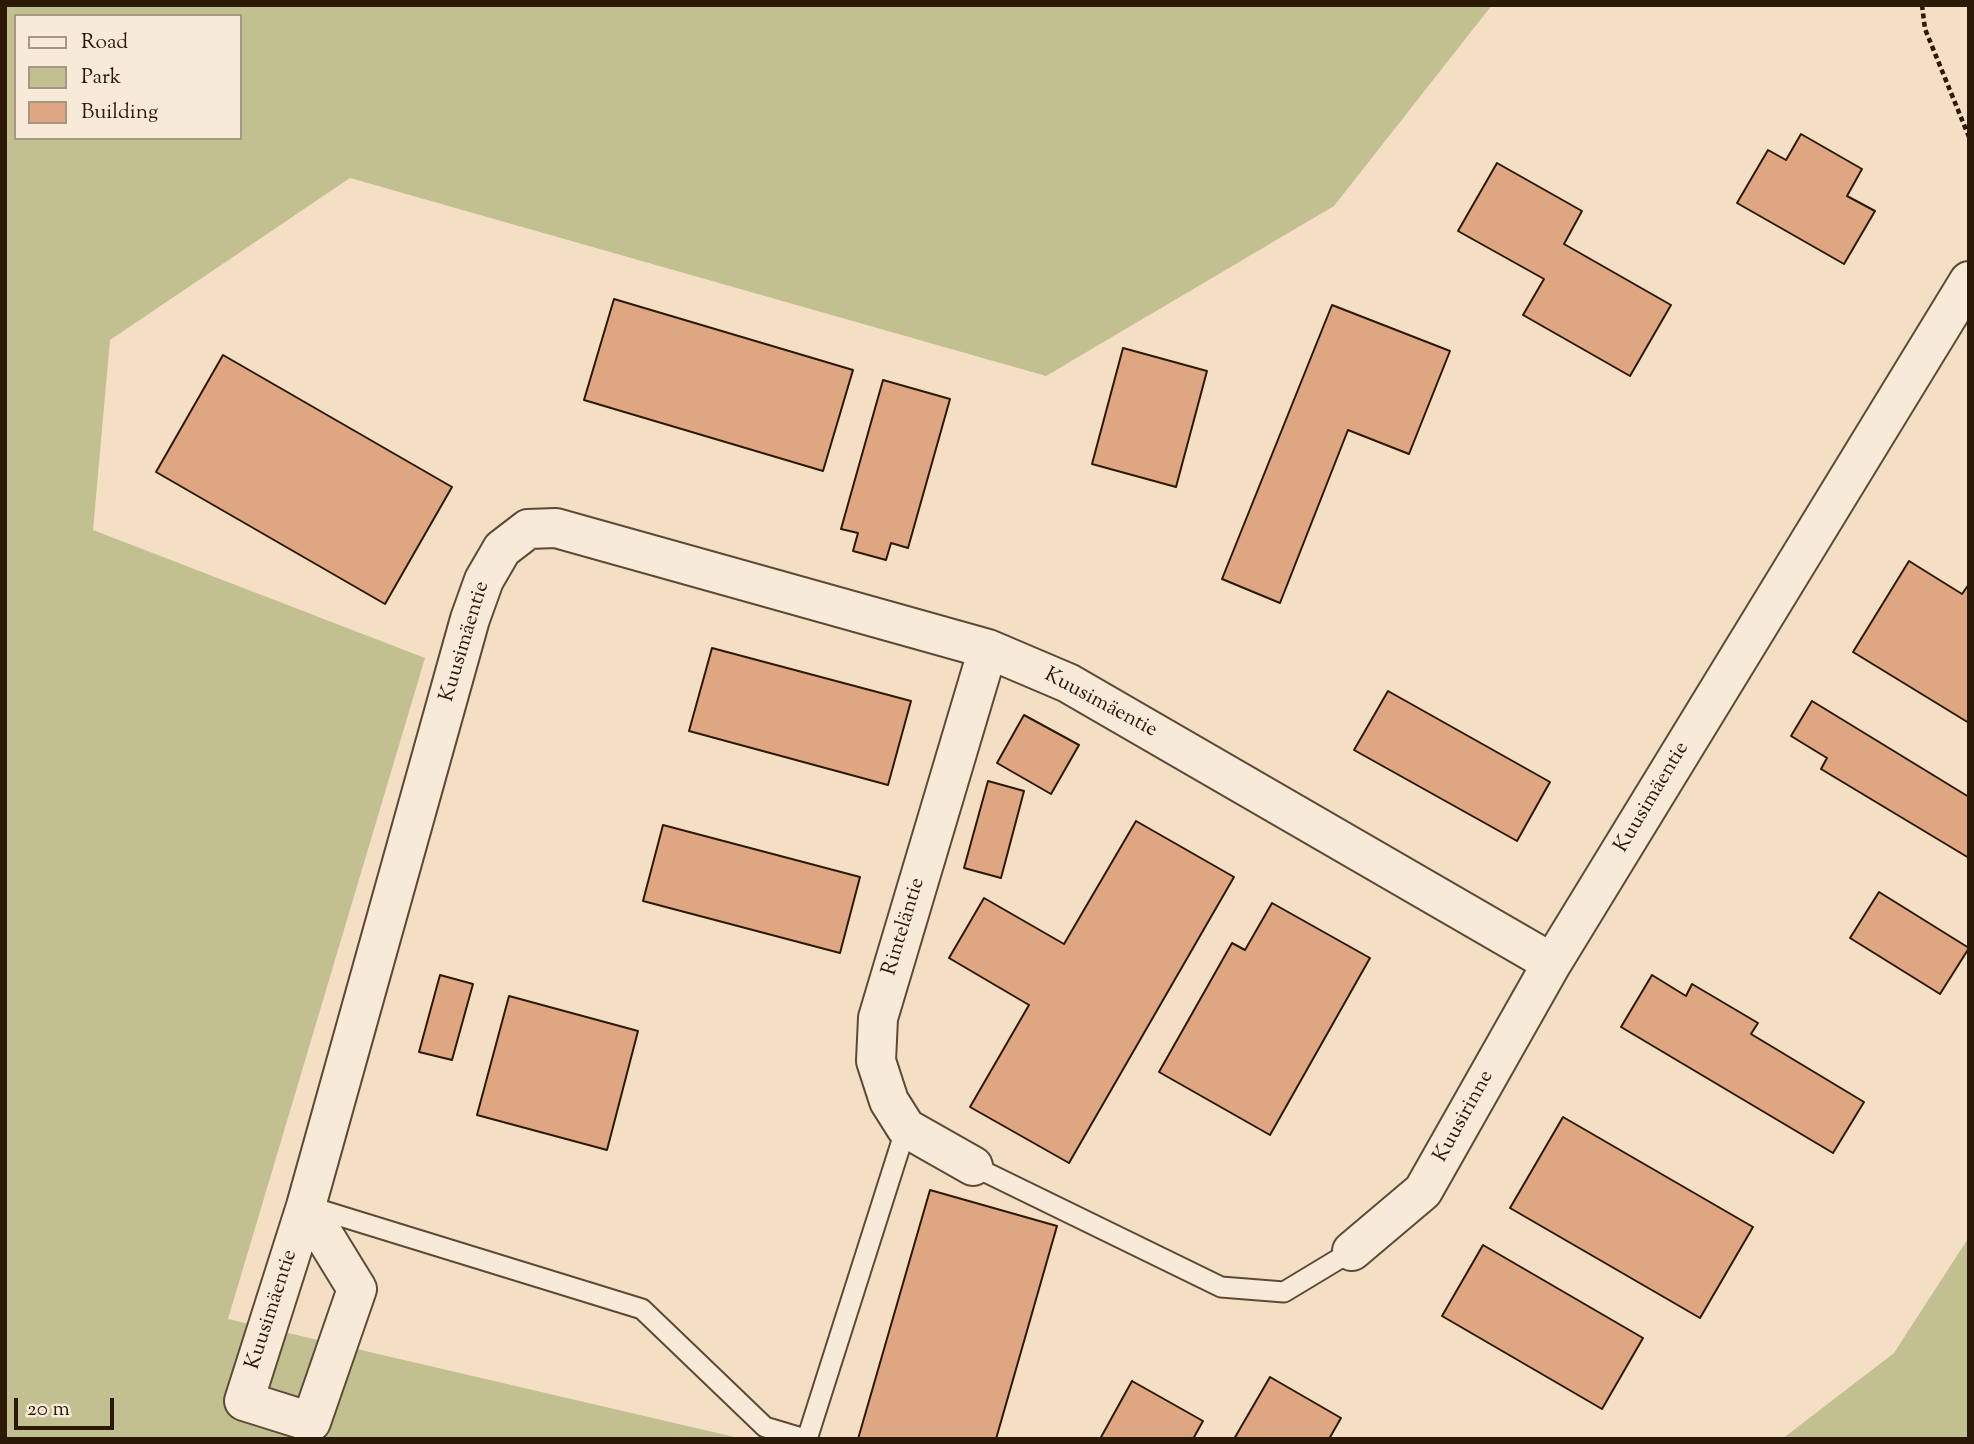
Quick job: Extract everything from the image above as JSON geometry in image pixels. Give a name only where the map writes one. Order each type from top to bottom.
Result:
[{"type":"street","name":"Kuusimäentie","points":[[306,1206],[357,1289],[311,1422],[244,1401],[306,1206],[470,619],[484,580],[502,549],[528,529],[556,528],[988,649],[1069,683],[1552,963],[1969,281]]},
{"type":"street","name":"Rinteläntie","points":[[973,1166],[906,1128],[889,1101],[876,1061],[878,1018],[988,649]]},
{"type":"street","name":"Kuusirinne","points":[[1352,1251],[1423,1191],[1552,963]]},
{"type":"lane","points":[[306,1206],[642,1309],[765,1427],[806,1439],[906,1128]]},
{"type":"lane","points":[[973,1166],[1221,1287],[1284,1292],[1352,1251]]},
{"type":"path","points":[[1922,5],[1925,29],[1969,137]]},
{"type":"green space","points":[[5,5],[1492,5],[1334,206],[1046,376],[350,178],[110,340],[93,530],[425,658],[228,1319],[743,1439],[5,1439]]},
{"type":"green space","points":[[1969,1237],[1969,1439],[1782,1439],[1894,1353]]},
{"type":"building","points":[[1801,134],[1862,169],[1847,196],[1875,211],[1844,264],[1737,203],[1768,150],[1786,160]]},
{"type":"building","points":[[1497,163],[1582,211],[1564,244],[1671,305],[1630,376],[1523,315],[1544,279],[1458,231]]},
{"type":"building","points":[[614,299],[853,370],[823,471],[584,400]]},
{"type":"building","points":[[1332,305],[1450,351],[1409,454],[1348,430],[1280,603],[1222,579]]},
{"type":"building","points":[[1123,348],[1207,371],[1176,487],[1092,464]]},
{"type":"building","points":[[223,355],[452,487],[385,604],[156,472]]},
{"type":"building","points":[[883,380],[950,399],[908,548],[891,543],[886,560],[853,551],[858,533],[841,529]]},
{"type":"building","points":[[1909,561],[1962,594],[1969,584],[1969,723],[1853,652]]},
{"type":"building","points":[[712,648],[911,701],[888,785],[689,731]]},
{"type":"building","points":[[1388,691],[1550,782],[1517,841],[1354,750]]},
{"type":"building","points":[[1812,701],[1969,797],[1969,858],[1821,769],[1827,758],[1791,736]]},
{"type":"building","points":[[1024,715],[1079,745],[1051,794],[997,763]]},
{"type":"building","points":[[988,781],[1024,791],[1001,878],[964,868]]},
{"type":"building","points":[[1136,821],[1234,877],[1069,1163],[970,1107],[1029,1005],[949,958],[984,898],[1064,944]]},
{"type":"building","points":[[663,825],[860,877],[840,953],[643,901]]},
{"type":"building","points":[[1879,892],[1969,948],[1940,994],[1850,938]]},
{"type":"building","points":[[1272,903],[1370,958],[1270,1135],[1159,1072],[1232,943],[1245,950]]},
{"type":"building","points":[[440,975],[473,984],[452,1060],[419,1052]]},
{"type":"building","points":[[1652,975],[1686,996],[1692,984],[1758,1023],[1751,1034],[1864,1102],[1833,1153],[1621,1027]]},
{"type":"building","points":[[509,996],[638,1031],[607,1150],[477,1115]]},
{"type":"building","points":[[1563,1117],[1753,1227],[1700,1318],[1510,1208]]},
{"type":"building","points":[[930,1190],[1057,1226],[996,1439],[858,1439]]},
{"type":"building","points":[[1483,1245],[1643,1338],[1602,1409],[1442,1316]]},
{"type":"building","points":[[1270,1377],[1341,1418],[1329,1439],[1234,1439]]},
{"type":"building","points":[[1132,1381],[1203,1421],[1193,1439],[1100,1439]]}]
